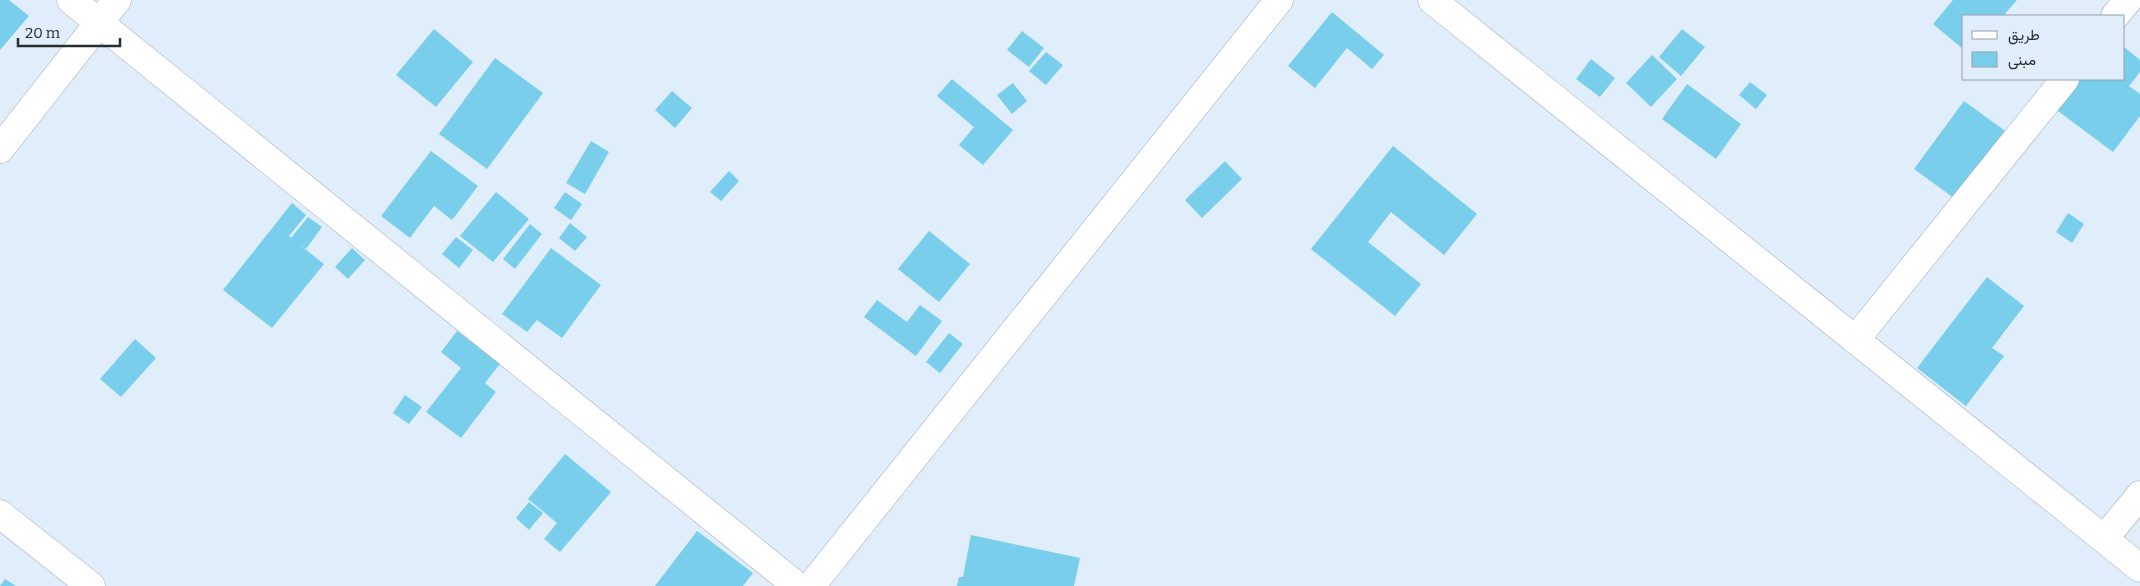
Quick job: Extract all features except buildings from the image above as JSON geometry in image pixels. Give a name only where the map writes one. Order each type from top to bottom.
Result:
[{"type":"street","points":[[71,0],[797,586]]},
{"type":"street","points":[[0,148],[117,0]]},
{"type":"street","points":[[811,586],[1279,0]]},
{"type":"street","points":[[1432,0],[2140,568]]},
{"type":"street","points":[[2116,15],[2128,0]]},
{"type":"street","points":[[1855,340],[2064,80]]},
{"type":"street","points":[[2104,539],[2140,496]]},
{"type":"street","points":[[0,514],[91,586]]}]
